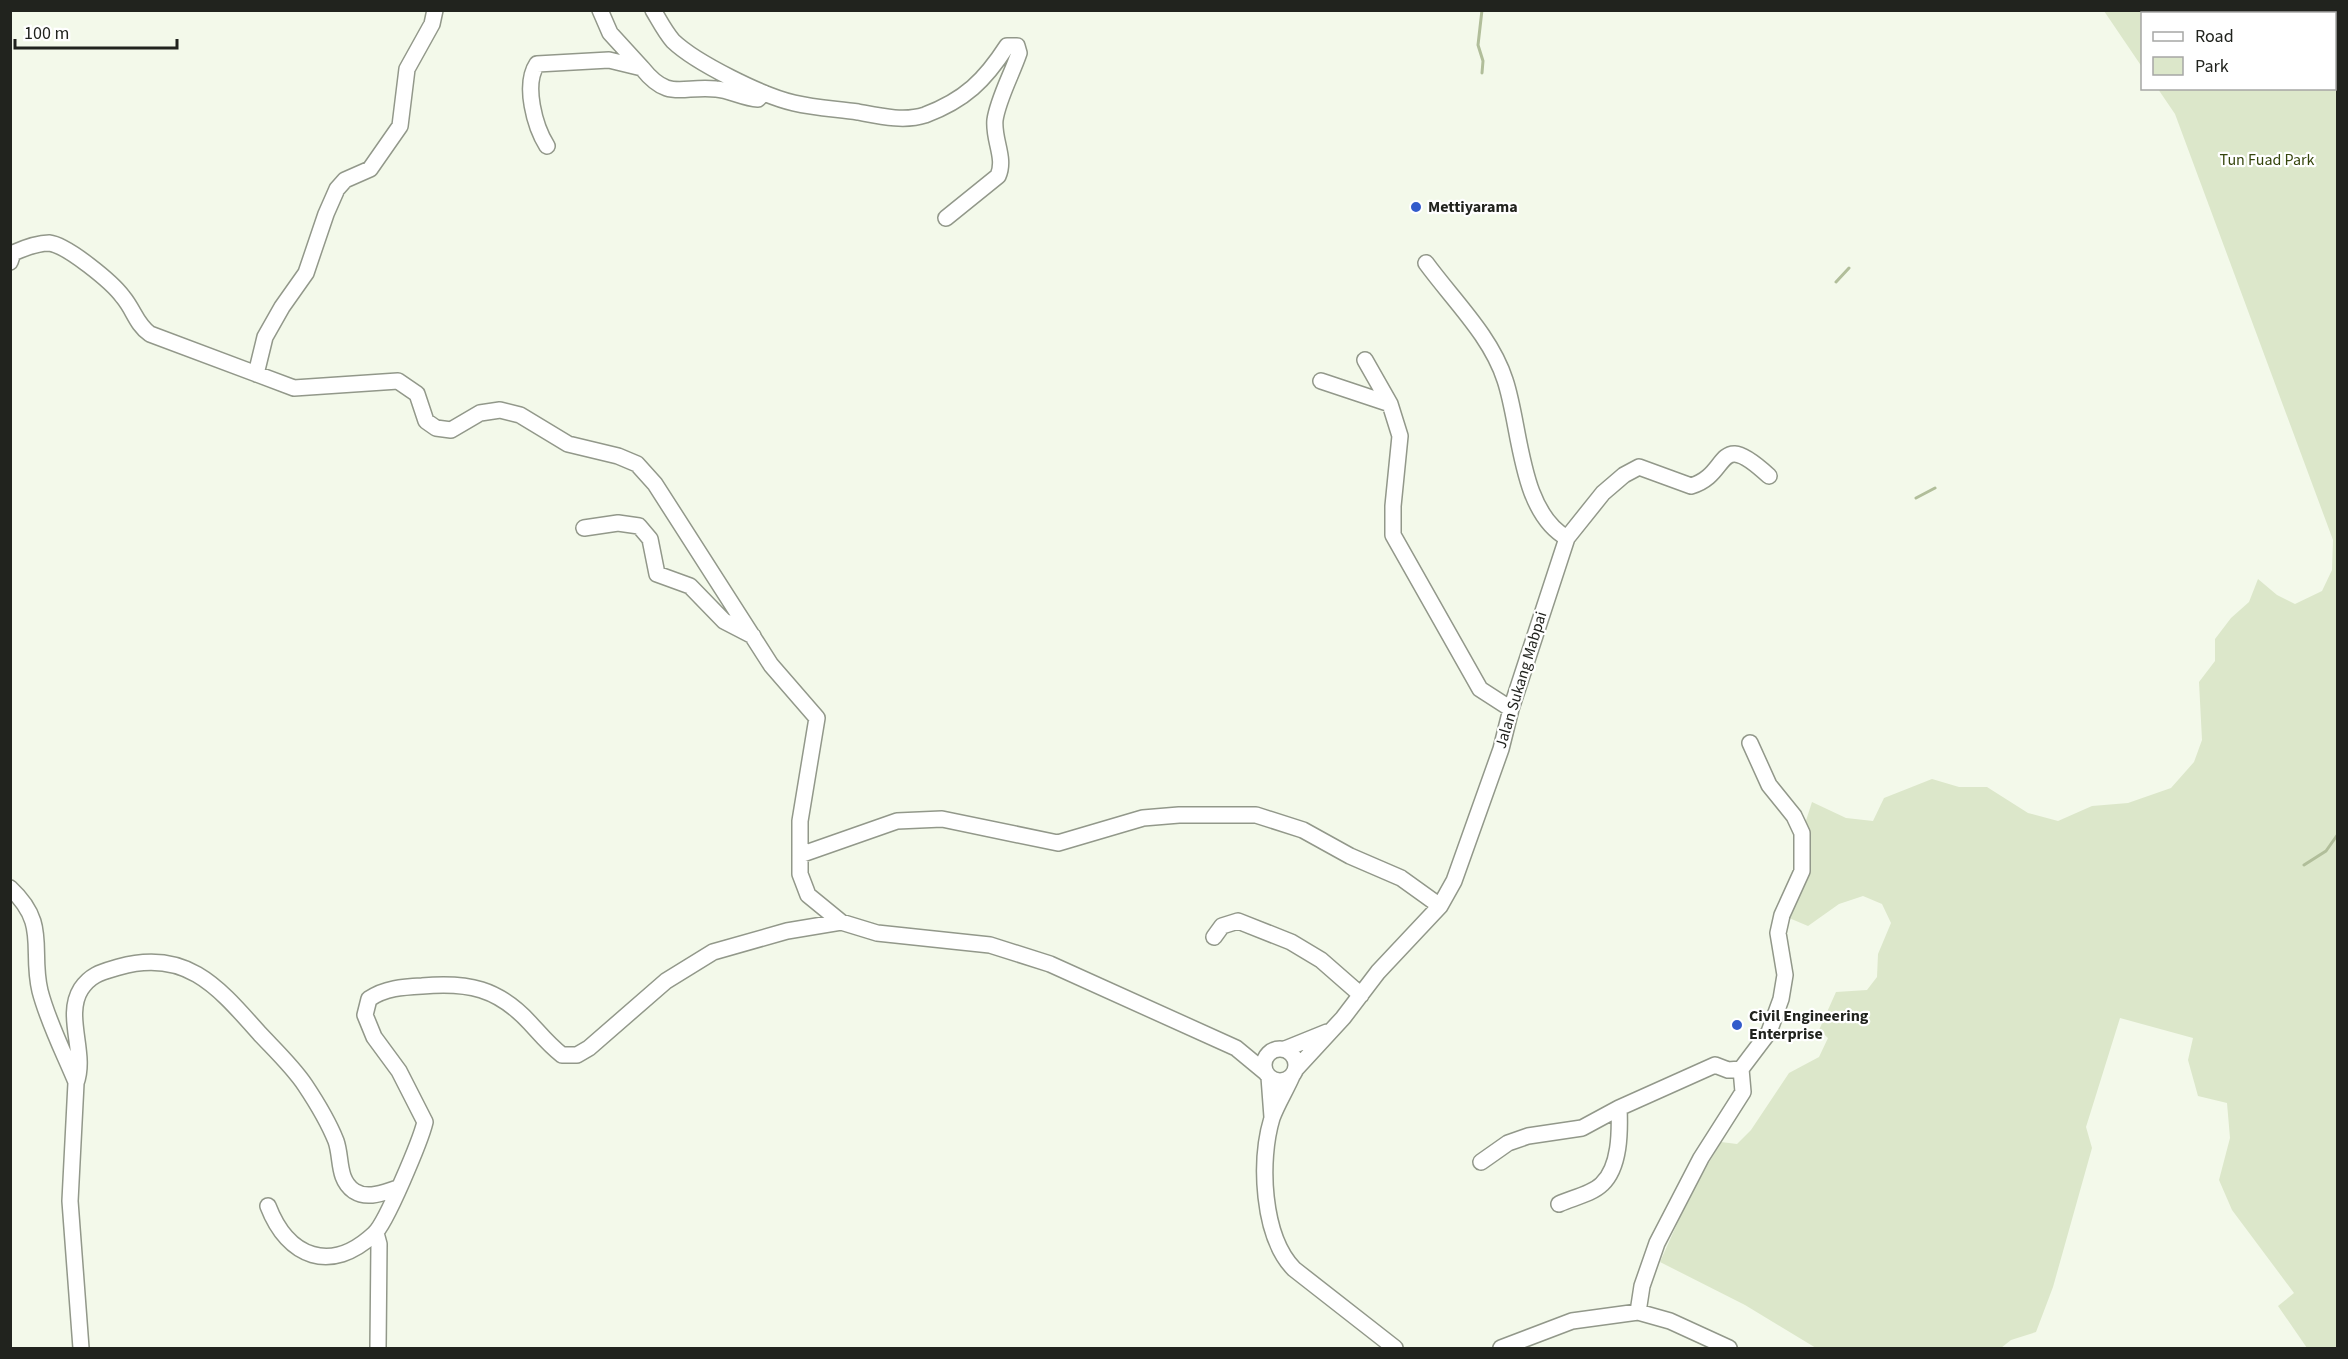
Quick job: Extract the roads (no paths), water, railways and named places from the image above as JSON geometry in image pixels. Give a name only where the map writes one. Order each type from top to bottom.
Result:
[{"type":"street","points":[[256,374],[265,337],[282,307],[306,273],[337,189],[345,180],[370,169],[400,126],[407,69],[432,24],[435,10]]},
{"type":"street","points":[[600,10],[610,33],[649,77],[668,89],[678,91],[717,89],[758,99],[764,93]]},
{"type":"street","points":[[653,10],[672,40],[690,54],[764,93],[794,103],[894,118],[923,116],[974,89],[991,70],[1007,46],[1017,45],[1019,53],[995,119],[996,142],[1002,162],[998,176],[946,218]]},
{"type":"street","points":[[547,146],[539,134],[532,95],[533,70],[537,64],[609,60],[642,68]]},
{"type":"street","points":[[10,262],[13,253],[49,243],[66,250],[110,283],[125,298],[140,327],[150,334],[294,388],[398,381],[417,394],[426,421],[436,428],[451,430],[480,413],[501,410],[520,415],[568,444],[618,456],[637,464],[655,484],[771,665],[817,718],[800,821],[803,888],[841,922],[877,933],[990,945],[1050,964],[1236,1048],[1267,1074],[1280,1081],[1294,1073],[1294,1057],[1281,1049],[1236,1048]]},
{"type":"street","points":[[1426,263],[1493,351],[1506,381],[1532,497],[1552,525],[1567,538]]},
{"type":"street","points":[[1365,360],[1390,404],[1400,436],[1393,506],[1393,535],[1480,689],[1511,709]]},
{"type":"street","points":[[1321,381],[1390,404]]},
{"type":"street","name":"Jalan Sukang Mabpai","points":[[1272,1118],[1294,1073],[1378,972],[1440,906],[1460,865],[1501,749],[1511,709],[1567,538],[1603,493],[1624,475],[1639,467],[1654,470],[1683,485],[1691,486],[1699,484],[1725,458],[1740,453],[1749,457],[1769,476]]},
{"type":"street","points":[[584,528],[618,523],[639,526],[650,539],[657,574],[690,586],[724,621],[753,636]]},
{"type":"street","points":[[1638,1312],[1642,1286],[1657,1243],[1701,1158],[1743,1092],[1741,1069],[1775,1019],[1785,975],[1778,933],[1782,915],[1802,871],[1802,833],[1794,816],[1769,784],[1750,743]]},
{"type":"street","points":[[800,855],[897,821],[942,819],[1058,843],[1143,818],[1179,814],[1256,815],[1303,831],[1350,856],[1401,878],[1440,906]]},
{"type":"street","points":[[10,888],[31,912],[38,936],[41,994],[76,1083]]},
{"type":"street","points":[[1214,937],[1221,926],[1238,921],[1259,929],[1291,942],[1321,960],[1361,995]]},
{"type":"street","points":[[268,1206],[274,1222],[283,1234],[299,1250],[310,1255],[341,1256],[376,1233],[416,1151],[425,1122],[403,1078],[374,1037],[365,1014],[369,999],[377,993],[399,988],[467,985],[493,994],[510,1004],[562,1055],[577,1055],[641,1005],[666,981],[713,952],[787,931],[841,922]]},
{"type":"street","points":[[81,1348],[70,1201],[76,1083],[80,1072],[75,1011],[80,990],[91,975],[131,964],[158,961],[180,965],[210,982],[222,992],[302,1081],[322,1111],[337,1144],[338,1161],[345,1181],[365,1196],[398,1188]]},
{"type":"street","name":"Jalan Sukang Mabpai","points":[[1281,1049],[1330,1031]]},
{"type":"street","points":[[1267,1074],[1263,1064],[1266,1056],[1281,1049]]},
{"type":"street","points":[[1481,1162],[1508,1143],[1528,1136],[1582,1128],[1618,1108],[1715,1065],[1728,1070],[1741,1069]]},
{"type":"street","name":"Jalan Sukang Mabpai","points":[[1267,1074],[1272,1118],[1265,1182],[1269,1215],[1280,1252],[1311,1284],[1395,1348]]},
{"type":"street","points":[[1559,1204],[1601,1186],[1611,1174],[1617,1149],[1618,1108]]},
{"type":"street","points":[[376,1233],[379,1244],[378,1348]]},
{"type":"street","points":[[1501,1348],[1572,1321],[1638,1312],[1670,1321],[1730,1348]]},
{"type":"waterway","points":[[1482,10],[1478,45],[1483,61],[1482,73]]},
{"type":"waterway","points":[[1836,282],[1849,268]]},
{"type":"waterway","points":[[1916,498],[1935,488]]},
{"type":"waterway","points":[[2304,865],[2326,851],[2338,834]]},
{"type":"place","name":"Mettiyarama","points":[[1416,207]]},
{"type":"place","name":"Civil Engineering Enterprise","points":[[1737,1025]]},
{"type":"park label","name":"Tun Fuad Park","points":[[2267,160]]}]
